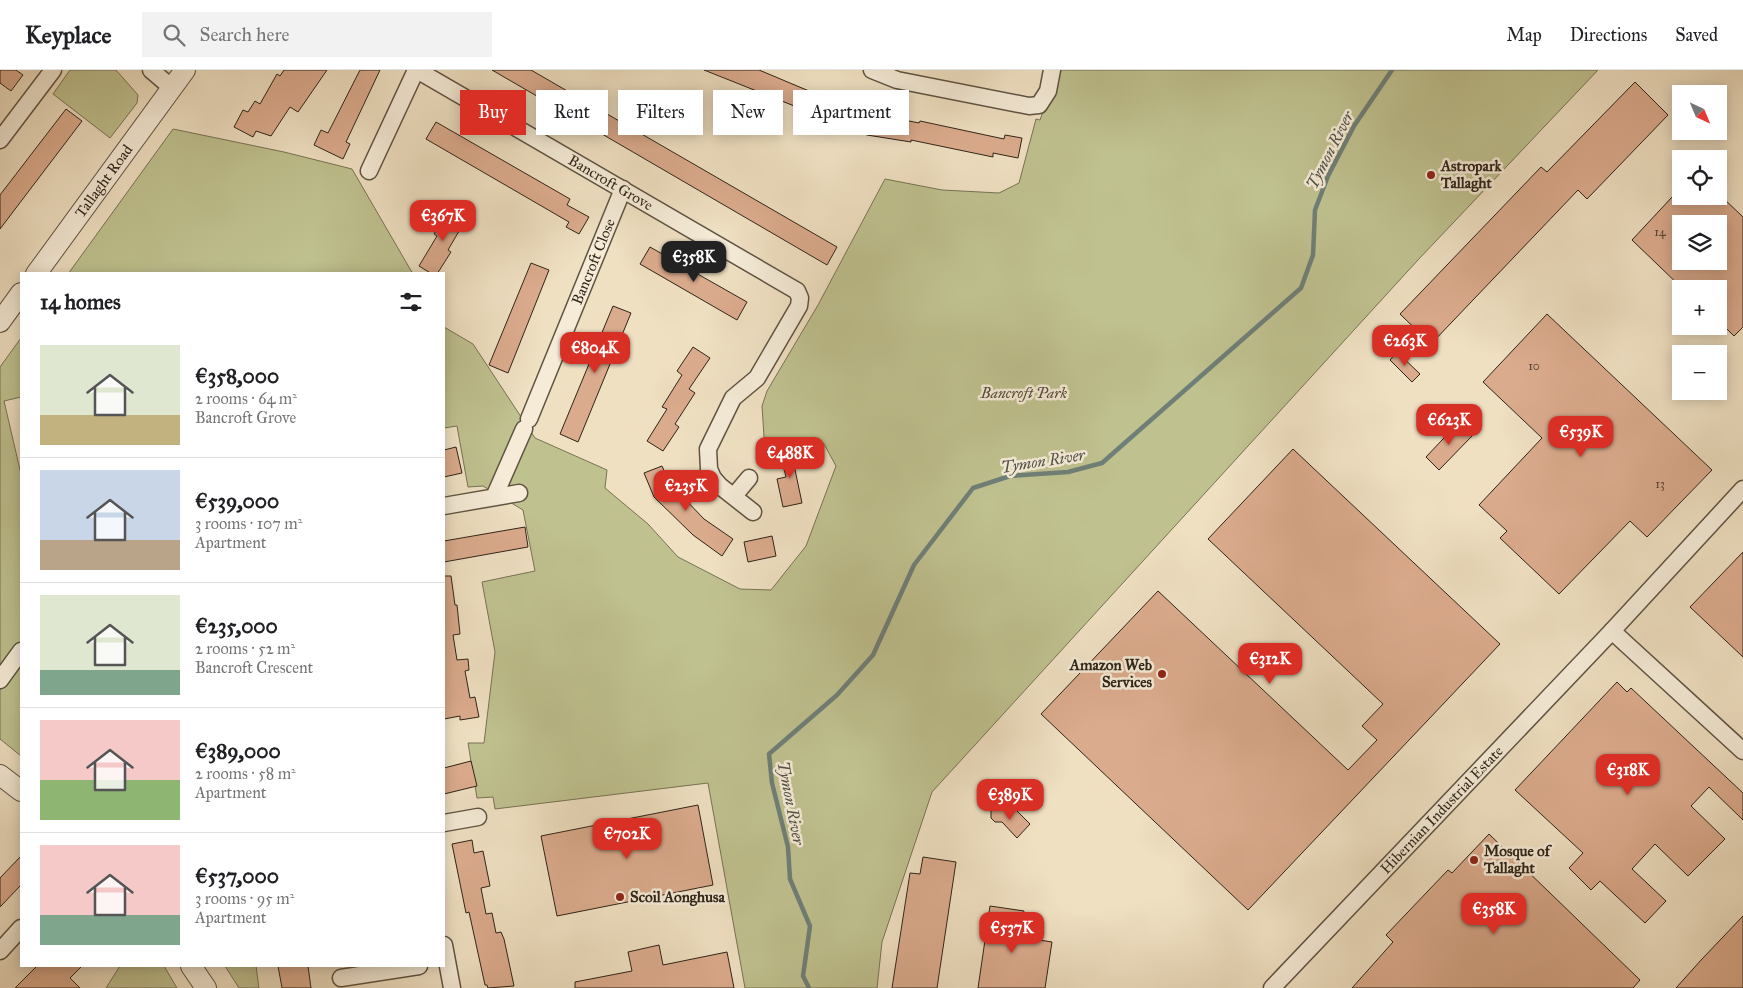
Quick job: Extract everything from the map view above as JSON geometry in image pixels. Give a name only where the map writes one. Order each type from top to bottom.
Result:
[{"type":"street","points":[[3,130],[53,70]]},
{"type":"street","points":[[150,70],[172,88]]},
{"type":"street","name":"Tallaght Road","points":[[37,272],[185,70]]},
{"type":"street","name":"Bancroft Grove","points":[[369,171],[416,70],[797,291],[800,298],[799,306],[757,378],[733,398],[708,449],[709,469],[713,478],[734,496]]},
{"type":"street","points":[[872,70],[896,80],[1029,106],[1039,105],[1048,91],[1052,70]]},
{"type":"street","name":"Bancroft Close","points":[[495,495],[527,424],[623,189]]},
{"type":"street","points":[[0,322],[20,295]]},
{"type":"street","points":[[749,478],[734,496],[753,512]]},
{"type":"street","name":"Hibernian Industrial Estate","points":[[1272,988],[1612,631],[1743,489]]},
{"type":"street","points":[[445,506],[495,495],[519,493]]},
{"type":"street","points":[[1612,631],[1743,751]]},
{"type":"street","points":[[0,680],[20,652]]},
{"type":"street","points":[[0,775],[20,790]]},
{"type":"street","points":[[445,823],[478,817]]},
{"type":"street","points":[[0,951],[20,929]]},
{"type":"street","points":[[445,962],[452,988]]},
{"type":"street","points":[[193,967],[206,988]]},
{"type":"street","points":[[341,977],[412,967]]},
{"type":"green space","points":[[70,70],[116,70],[138,95],[137,103],[110,138],[53,94]]},
{"type":"green space","name":"Bancroft Park","points":[[1058,70],[1598,70],[1417,261],[932,792],[882,942],[877,988],[745,988],[708,783],[495,809],[493,797],[477,798],[468,743],[484,743],[495,652],[482,582],[535,571],[523,510],[483,486],[468,487],[457,426],[445,428],[445,328],[473,344],[535,438],[607,470],[605,488],[648,524],[678,557],[740,589],[771,590],[806,546],[836,466],[824,444],[810,439],[765,452],[762,406],[767,391],[818,305],[885,179],[942,190],[999,193],[1019,183],[1036,119],[1040,120]]},
{"type":"green space","points":[[173,129],[284,152],[352,169],[412,272],[69,272]]},
{"type":"green space","points":[[20,339],[20,397],[4,401],[20,470],[20,755],[0,739],[0,367]]},
{"type":"green space","points":[[119,967],[165,967],[177,988],[106,988]]},
{"type":"green space","points":[[226,967],[256,967],[259,988],[239,988]]},
{"type":"building","points":[[0,70],[16,70],[23,75],[11,91],[0,83]]},
{"type":"building","points":[[284,70],[327,70],[298,112],[290,107],[271,136],[256,131],[253,137],[234,127],[243,110],[248,112],[255,101],[260,104],[277,74],[280,76]]},
{"type":"building","points":[[360,70],[380,70],[346,142],[350,144],[343,159],[314,145],[321,130],[328,133]]},
{"type":"building","points":[[492,70],[531,70],[566,90],[536,90],[536,96]]},
{"type":"building","points":[[704,70],[759,70],[807,90],[793,90],[793,105],[783,102],[783,90],[754,90]]},
{"type":"building","points":[[1635,82],[1668,115],[1587,199],[1578,190],[1431,344],[1400,314],[1541,167],[1547,172]]},
{"type":"building","points":[[66,109],[82,121],[0,229],[0,195]]},
{"type":"building","points":[[608,115],[618,120],[618,135],[643,135],[837,247],[827,265],[604,135],[608,135]]},
{"type":"building","points":[[909,121],[919,123],[920,121],[1004,139],[1005,135],[1022,138],[1018,158],[993,153],[993,157],[911,140],[911,142],[867,135],[909,135]]},
{"type":"building","points":[[436,122],[570,199],[567,205],[589,217],[579,234],[566,227],[569,222],[426,139]]},
{"type":"building","points":[[1672,197],[1672,205],[1727,205],[1727,202],[1743,217],[1743,327],[1734,336],[1727,329],[1727,280],[1674,280],[1632,240]]},
{"type":"building","points":[[448,209],[466,219],[448,250],[451,252],[438,272],[429,272],[419,266],[437,236],[434,234]]},
{"type":"building","points":[[650,247],[747,302],[737,320],[640,264]]},
{"type":"building","points":[[531,263],[549,270],[508,373],[489,365]]},
{"type":"building","points":[[613,306],[631,313],[578,442],[560,434]]},
{"type":"building","points":[[1547,314],[1712,470],[1647,537],[1630,521],[1559,594],[1500,538],[1507,531],[1479,505],[1542,438],[1483,382]]},
{"type":"building","points":[[693,347],[710,358],[689,389],[695,393],[675,424],[679,427],[663,451],[647,441],[667,409],[662,407],[682,375],[677,371]]},
{"type":"building","points":[[1397,352],[1420,374],[1412,382],[1390,360]]},
{"type":"building","points":[[1459,422],[1473,435],[1439,470],[1426,457]]},
{"type":"building","points":[[456,447],[462,473],[445,477],[445,450]]},
{"type":"building","points":[[800,449],[803,463],[794,465],[802,503],[783,507],[777,479],[786,477],[780,453]]},
{"type":"building","name":"Amazon Web Services","points":[[1293,449],[1500,644],[1248,910],[1041,714],[1158,591],[1348,770],[1377,740],[1362,726],[1383,704],[1208,539]]},
{"type":"building","points":[[662,466],[677,499],[681,495],[704,519],[733,539],[722,556],[693,535],[654,497],[644,473]]},
{"type":"building","points":[[525,527],[528,547],[445,562],[445,541]]},
{"type":"building","points":[[772,536],[776,556],[748,562],[744,542]]},
{"type":"building","points":[[1743,552],[1743,657],[1690,607]]},
{"type":"building","points":[[445,576],[451,576],[455,605],[457,605],[460,634],[453,635],[457,660],[468,659],[469,670],[465,671],[470,698],[475,697],[479,717],[460,720],[460,716],[445,719]]},
{"type":"building","points":[[1617,682],[1627,692],[1631,688],[1743,793],[1743,820],[1709,787],[1691,806],[1725,839],[1688,876],[1655,844],[1632,869],[1666,901],[1645,923],[1600,881],[1591,890],[1569,868],[1583,853],[1515,790]]},
{"type":"building","points":[[471,761],[477,786],[445,794],[445,768]]},
{"type":"building","points":[[698,805],[713,885],[557,916],[541,836]]},
{"type":"building","points":[[997,806],[1012,814],[1016,810],[1030,824],[1017,838],[1002,822],[995,822],[991,818],[991,811]]},
{"type":"building","points":[[1489,834],[1640,980],[1633,988],[1352,988],[1393,942],[1386,935],[1448,870],[1452,873]]},
{"type":"building","points":[[472,840],[474,853],[483,851],[490,886],[481,888],[486,914],[492,913],[496,933],[501,932],[504,939],[514,986],[488,988],[485,985],[469,912],[466,913],[452,844]]},
{"type":"building","points":[[20,857],[20,886],[0,907],[0,878]]},
{"type":"building","points":[[923,857],[956,862],[937,988],[892,988],[910,873],[920,874]]},
{"type":"building","points":[[990,906],[1024,911],[1020,937],[1052,942],[1045,988],[978,988]]},
{"type":"building","points":[[1743,916],[1743,988],[1676,988],[1702,959]]},
{"type":"building","points":[[659,945],[663,965],[727,952],[734,988],[575,988],[575,982],[632,971],[628,952]]},
{"type":"building","points":[[36,967],[81,967],[70,978],[80,988],[15,988]]},
{"type":"building","points":[[278,967],[308,967],[311,988],[282,988]]},
{"type":"waterway","name":"Tymon River","points":[[809,988],[803,976],[810,926],[790,879],[788,847],[772,783],[769,754],[837,695],[873,655],[914,565],[973,488],[1010,476],[1068,472],[1102,463],[1301,288],[1313,255],[1315,210],[1328,176],[1354,126],[1392,70]]},
{"type":"place","name":"Astropark Tallaght","points":[[1431,175]]},
{"type":"place","name":"Amazon Web Services","points":[[1162,674]]},
{"type":"place","name":"Mosque of Tallaght","points":[[1474,860]]},
{"type":"place","name":"Scoil Aonghusa","points":[[620,897]]}]
